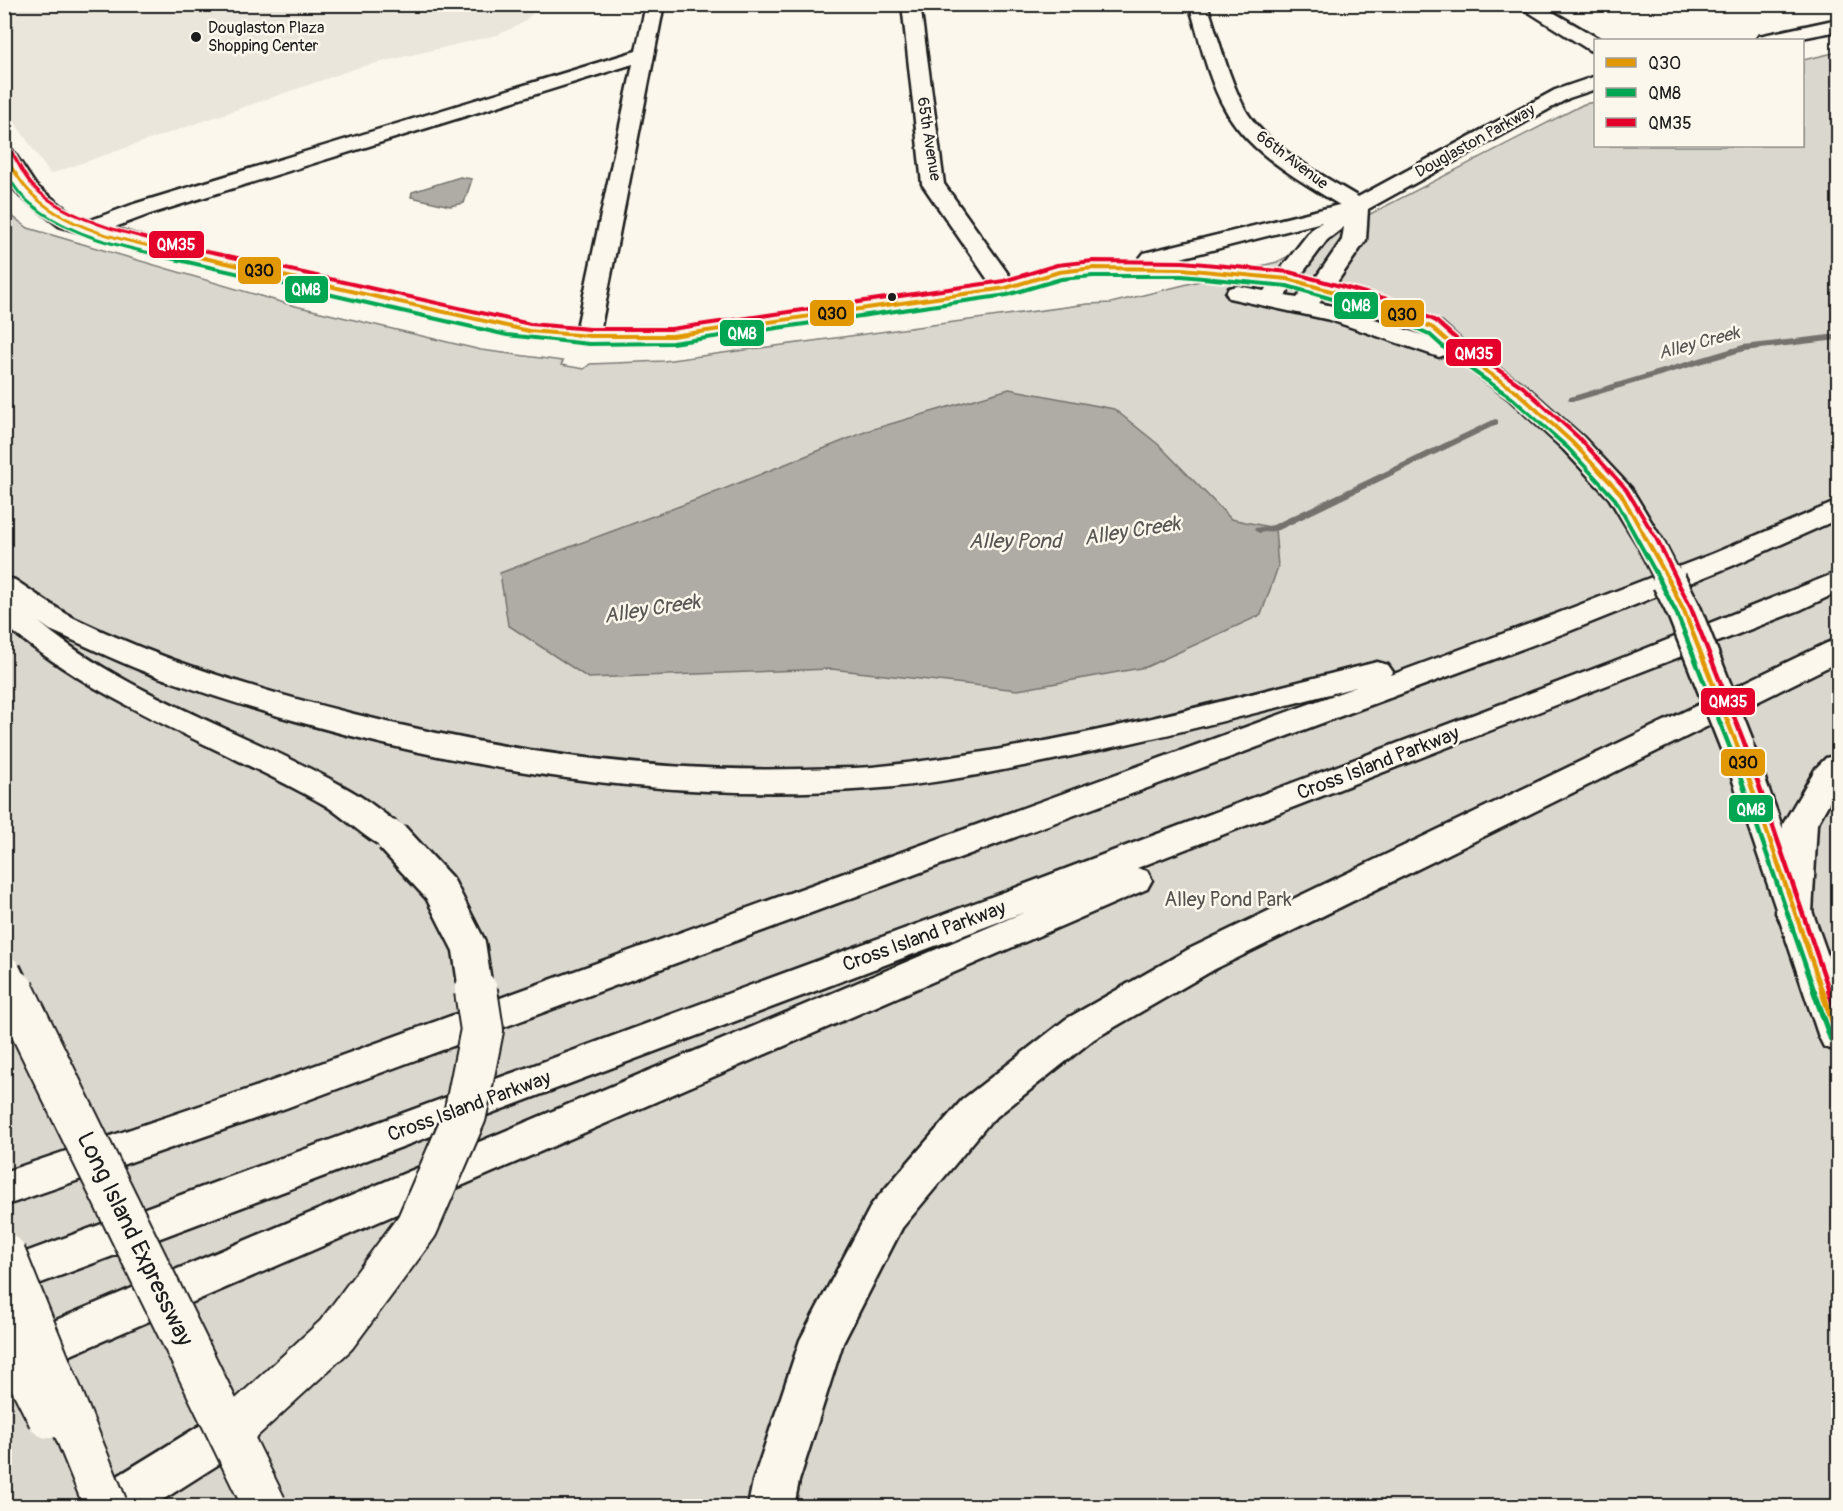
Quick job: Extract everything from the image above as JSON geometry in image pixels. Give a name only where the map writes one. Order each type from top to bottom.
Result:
[{"type":"main road","points":[[587,337],[655,4]]},
{"type":"main road","name":"65th Avenue","points":[[911,4],[933,184],[1006,288]]},
{"type":"main road","name":"66th Avenue","points":[[1198,4],[1236,111],[1255,134],[1281,156],[1357,206]]},
{"type":"main road","points":[[1525,4],[1594,45]]},
{"type":"main road","points":[[1771,39],[1839,25]]},
{"type":"main road","points":[[91,228],[153,206],[646,54]]},
{"type":"main road","name":"Douglaston Parkway","points":[[1269,298],[1288,279],[1319,235],[1357,206],[1562,94],[1594,83]]},
{"type":"main road","name":"Douglaston Parkway","points":[[4,155],[28,191],[48,209],[67,221],[137,243],[497,326],[544,334],[587,337],[672,336],[1006,288],[1059,272],[1112,268],[1182,268],[1288,279],[1388,307],[1433,328],[1463,355]]},
{"type":"main road","points":[[1302,306],[1321,287],[1354,240],[1357,206]]},
{"type":"main road","name":"Douglaston Parkway","points":[[1112,268],[1357,206]]},
{"type":"main road","name":"Douglaston Parkway","points":[[1006,288],[1073,293],[1173,287],[1211,289],[1269,298],[1337,314],[1402,338],[1463,355]]},
{"type":"main road","points":[[1463,355],[1518,393],[1573,443],[1621,494],[1650,543],[1684,611],[1737,745],[1839,1037]]},
{"type":"main road","points":[[4,1189],[272,1097],[1559,624],[1722,560],[1839,509]]},
{"type":"main road","name":"Cross Island Parkway","points":[[4,1280],[1020,900],[1623,669],[1789,604],[1839,581]]},
{"type":"main road","points":[[4,586],[61,623],[169,670],[273,704],[427,743],[552,766],[660,778],[767,781],[870,778],[984,763],[1150,730],[1559,624]]},
{"type":"main road","points":[[4,608],[32,634],[108,683],[338,797],[392,837],[440,889],[469,946],[482,1030],[465,1115],[417,1226],[336,1335],[233,1431],[111,1506]]},
{"type":"main road","points":[[771,1506],[776,1481],[822,1340],[887,1216],[976,1111],[1080,1029],[1202,959],[1839,650]]},
{"type":"main road","points":[[4,1363],[1623,669]]},
{"type":"main road","points":[[1794,913],[1800,824],[1828,776],[1839,766]]},
{"type":"main road","name":"Long Island Expressway","points":[[4,972],[265,1506]]},
{"type":"main road","points":[[4,1169],[272,1097]]},
{"type":"main road","points":[[4,1254],[106,1506]]},
{"type":"main road","points":[[4,1328],[94,1506]]},
{"type":"shaded area","name":"Douglaston Plaza Shopping Center","points":[[4,5],[537,5],[531,15],[521,24],[497,35],[360,67],[50,174],[9,114],[5,85]]},
{"type":"green space","name":"Alley Pond Park","points":[[1838,52],[1838,1506],[5,1506],[4,210],[28,228],[291,305],[481,350],[563,361],[561,365],[584,369],[590,364],[664,361],[1088,304],[1111,303],[1277,262],[1584,104],[1594,102],[1594,147],[1804,147],[1804,60]]},
{"type":"water","points":[[460,177],[472,179],[464,203],[450,206],[411,197],[412,192]]},
{"type":"water","name":"Alley Pond","points":[[1009,389],[1114,409],[1159,445],[1231,519],[1275,528],[1278,567],[1261,615],[1146,667],[1018,690],[831,669],[588,678],[508,625],[500,573],[704,497],[870,430]]},
{"type":"waterway","name":"Alley Creek","points":[[1573,399],[1743,348],[1838,337]]},
{"type":"waterway","name":"Alley Creek","points":[[1259,530],[1275,528],[1495,422]]},
{"type":"transit line","name":"QM35","points":[[11,151],[33,186],[71,214],[139,236],[530,324],[590,329],[671,329],[1004,281],[1057,265],[1093,261],[1183,262],[1289,272],[1391,300],[1436,321],[1468,349],[1523,387],[1578,437],[1626,489],[1657,540],[1691,608],[1744,742],[1838,1016]]},
{"type":"transit line","name":"Q30","points":[[4,156],[28,191],[67,221],[137,243],[529,331],[590,336],[672,336],[1006,288],[1059,272],[1093,268],[1182,269],[1288,279],[1388,307],[1433,328],[1463,355],[1518,393],[1573,443],[1621,494],[1650,543],[1684,611],[1737,745],[1838,1037]]},
{"type":"transit line","name":"QM8","points":[[4,171],[23,197],[65,228],[135,250],[507,335],[589,344],[672,343],[1007,295],[1061,279],[1093,276],[1182,276],[1287,286],[1385,314],[1429,334],[1459,361],[1513,399],[1568,448],[1615,499],[1643,547],[1677,614],[1730,748],[1831,1039]]},
{"type":"place","name":"Douglaston Plaza Shopping Center","points":[[196,37]]}]
